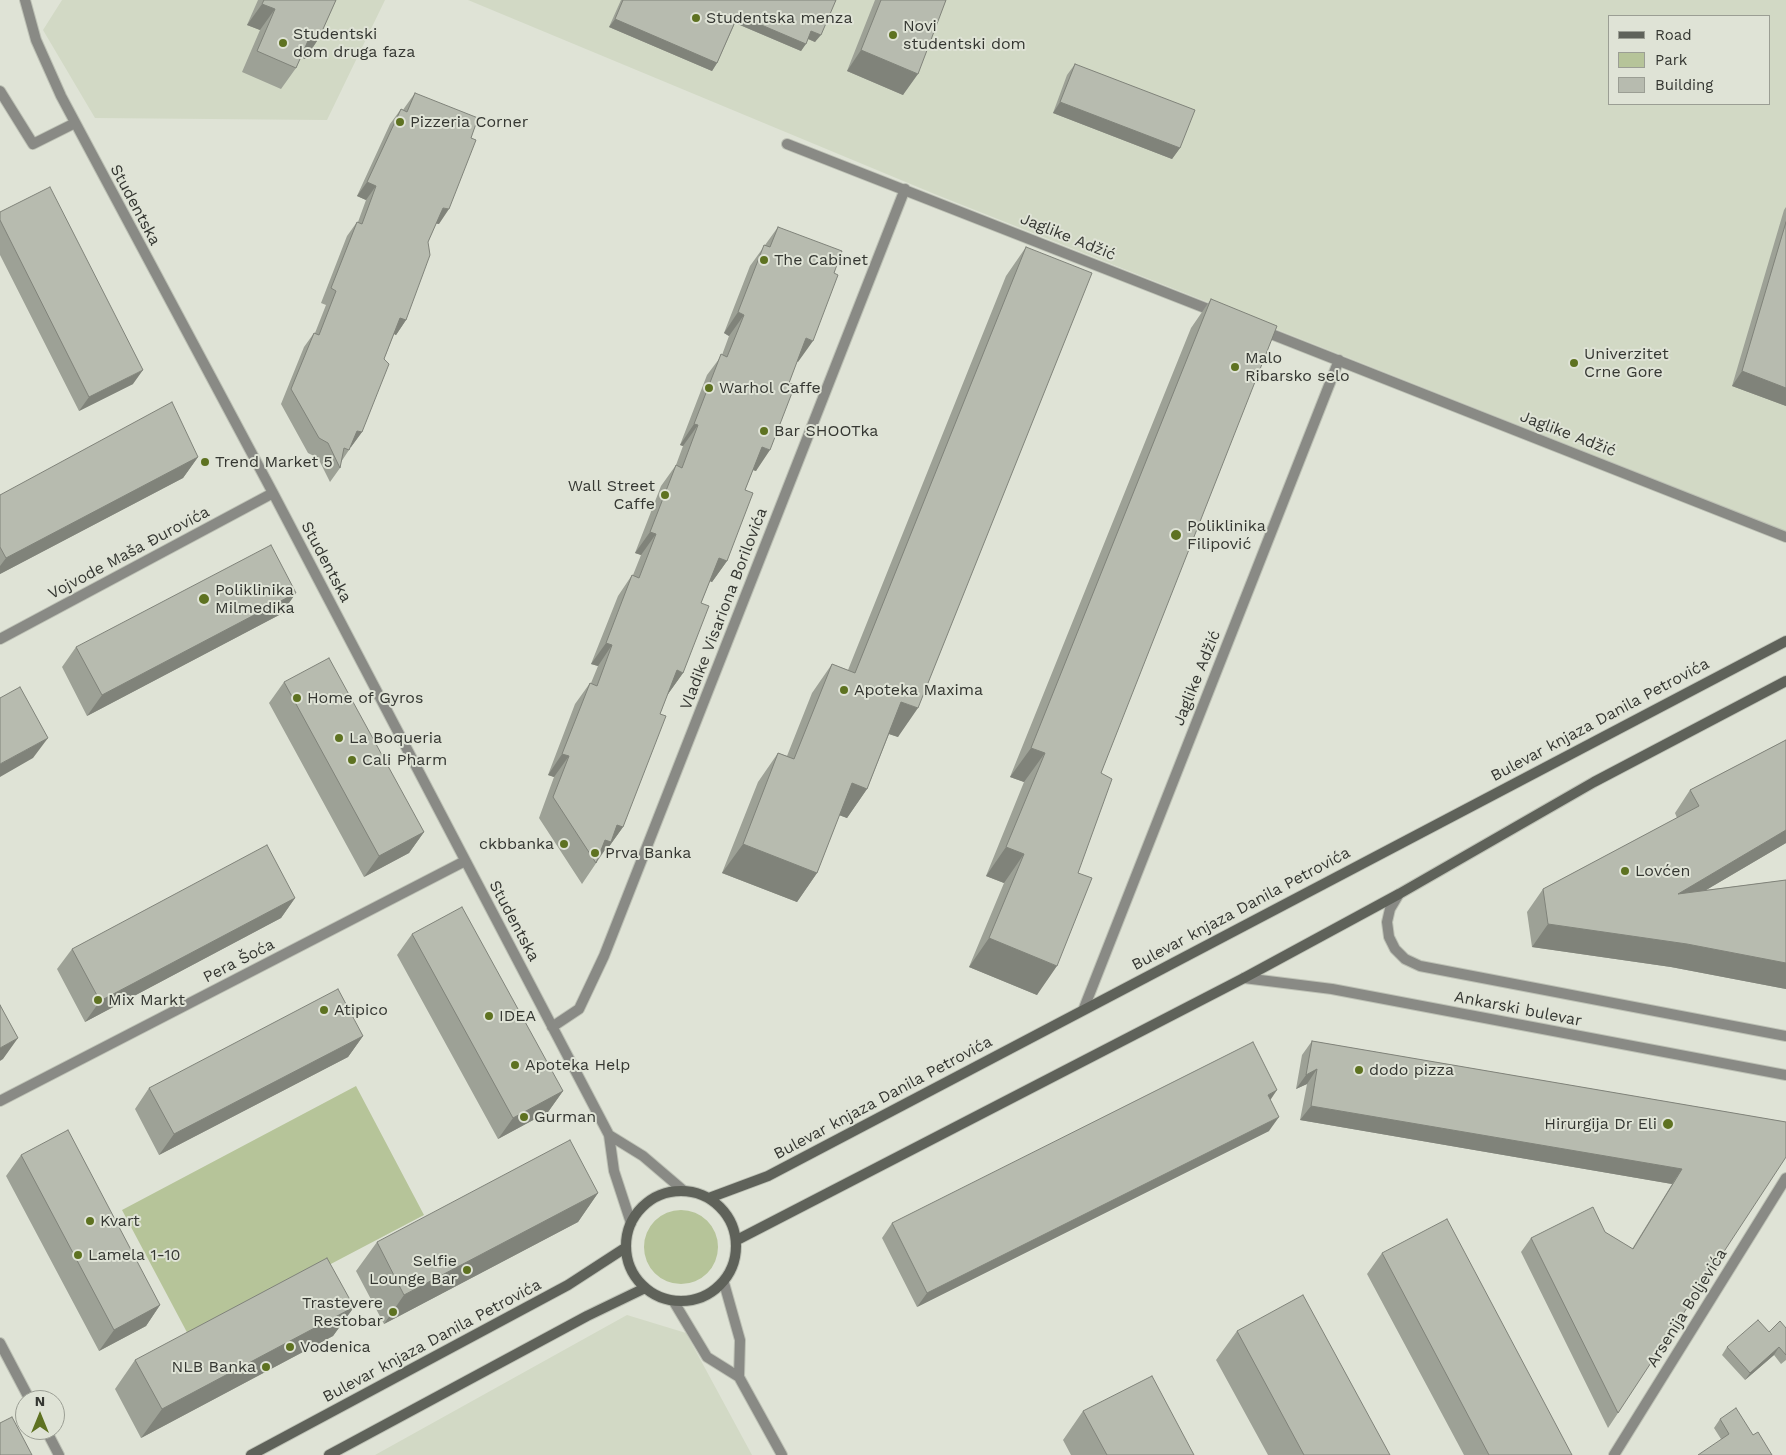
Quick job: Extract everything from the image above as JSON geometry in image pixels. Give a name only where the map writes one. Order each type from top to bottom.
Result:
[{"type":"main road","name":"Bulevar knjaza Danila Petrovića","points":[[709,1198],[768,1176],[1084,1008],[1786,641]]},
{"type":"main road","points":[[737,1240],[1244,978],[1400,894],[1594,782],[1786,680]]},
{"type":"main road","points":[[684,1191],[709,1198],[722,1209],[732,1223],[737,1240],[737,1255],[732,1270],[724,1283],[709,1294],[692,1301],[674,1302],[658,1297],[644,1288],[634,1276],[628,1263],[625,1248],[631,1223],[640,1210],[652,1199],[668,1192],[684,1191]]},
{"type":"main road","name":"Bulevar knjaza Danila Petrovića","points":[[251,1455],[568,1285],[625,1248]]},
{"type":"main road","points":[[329,1455],[587,1316],[644,1288]]},
{"type":"street","name":"Studentska","points":[[25,0],[46,64],[75,123],[273,493],[609,1134],[614,1171],[631,1223]]},
{"type":"street","points":[[0,91],[33,144],[75,123]]},
{"type":"street","name":"Jaglike Adžić","points":[[787,144],[1227,316]]},
{"type":"street","name":"Vladike Visariona Borilovića","points":[[552,1027],[580,1009],[604,956],[904,189]]},
{"type":"street","name":"Jaglike Adžić","points":[[1253,326],[1786,537]]},
{"type":"street","name":"Jaglike Adžić","points":[[1084,1008],[1339,360]]},
{"type":"street","name":"Vojvode Maša Đurovića","points":[[0,639],[273,493]]},
{"type":"street","name":"Pera Šoća","points":[[0,1101],[465,861]]},
{"type":"street","name":"Ankarski bulevar","points":[[1400,894],[1390,909],[1387,922],[1389,937],[1395,950],[1405,959],[1420,966],[1786,1036]]},
{"type":"street","name":"Ankarski bulevar","points":[[1244,978],[1332,989],[1786,1075]]},
{"type":"street","name":"Studentska","points":[[609,1134],[643,1156],[684,1191]]},
{"type":"street","name":"Arsenija Boljevića","points":[[1614,1455],[1786,1178]]},
{"type":"street","points":[[724,1283],[740,1340],[739,1376]]},
{"type":"street","points":[[674,1302],[707,1356],[739,1376],[782,1455]]},
{"type":"street","points":[[0,1343],[25,1390]]},
{"type":"street","points":[[51,1440],[59,1455]]},
{"type":"shaded area","points":[[62,0],[385,0],[327,120],[95,118],[43,30]]},
{"type":"shaded area","name":"Univerzitet Crne Gore","points":[[468,0],[1786,0],[1786,531],[937,195]]},
{"type":"shaded area","points":[[627,1315],[686,1333],[752,1455],[375,1455]]},
{"type":"green space","points":[[356,1086],[424,1215],[190,1338],[122,1210]]},
{"type":"green space","points":[[674,1210],[688,1210],[702,1216],[712,1226],[718,1240],[716,1261],[702,1278],[688,1284],[674,1284],[660,1278],[650,1268],[644,1254],[644,1240],[650,1226],[660,1216]]},
{"type":"building","name":"Studentski dom druga faza","points":[[264,0],[336,0],[319,38],[311,34],[296,68],[257,51],[275,9],[262,4]]},
{"type":"building","points":[[623,0],[836,0],[821,35],[811,31],[806,44],[738,15],[717,63],[615,19]]},
{"type":"building","name":"Novi studentski dom","points":[[881,0],[946,0],[918,74],[861,50]]},
{"type":"building","points":[[1075,64],[1195,110],[1180,148],[1060,102]]},
{"type":"building","points":[[415,93],[478,118],[471,138],[476,140],[449,209],[443,208],[428,242],[430,255],[406,320],[400,318],[384,359],[389,364],[362,432],[357,431],[349,450],[344,448],[340,468],[328,443],[319,438],[291,389],[314,333],[319,335],[336,291],[331,288],[357,222],[362,224],[376,186],[367,182],[401,109],[407,112]]},
{"type":"building","points":[[50,187],[143,370],[89,397],[0,220],[0,212]]},
{"type":"building","points":[[1786,222],[1786,388],[1742,371]]},
{"type":"building","points":[[778,227],[842,251],[834,273],[838,275],[813,341],[806,338],[789,383],[795,385],[770,450],[762,447],[745,490],[753,493],[727,561],[719,558],[701,603],[709,606],[683,673],[677,670],[660,714],[666,716],[623,827],[617,825],[611,842],[605,840],[596,863],[553,797],[569,756],[562,754],[590,683],[597,686],[612,645],[606,643],[632,575],[639,578],[656,534],[650,532],[676,465],[682,468],[698,425],[694,424],[721,354],[727,357],[744,315],[738,312],[764,245],[770,247]]},
{"type":"building","points":[[1026,247],[1092,273],[918,708],[901,702],[867,789],[852,783],[817,873],[743,844],[778,753],[794,759],[832,664],[855,673]]},
{"type":"building","points":[[1211,299],[1277,326],[1101,773],[1112,779],[1078,873],[1092,878],[1057,966],[989,938],[1024,854],[1006,847],[1045,753],[1031,748]]},
{"type":"building","points":[[172,402],[198,457],[6,558],[0,547],[0,495]]},
{"type":"building","points":[[271,545],[296,593],[102,695],[76,647]]},
{"type":"building","points":[[329,658],[424,832],[379,856],[284,682]]},
{"type":"building","points":[[20,687],[48,738],[0,764],[0,698]]},
{"type":"building","points":[[1786,740],[1786,830],[1678,894],[1786,880],[1786,963],[1687,944],[1548,924],[1543,889],[1699,806],[1690,790]]},
{"type":"building","points":[[267,845],[295,898],[100,1001],[72,949]]},
{"type":"building","points":[[462,907],[563,1091],[513,1118],[412,934]]},
{"type":"building","points":[[338,989],[363,1036],[174,1134],[149,1088]]},
{"type":"building","points":[[0,1005],[18,1038],[0,1048]]},
{"type":"building","points":[[1312,1041],[1786,1122],[1786,1157],[1618,1413],[1531,1238],[1593,1207],[1605,1232],[1633,1249],[1682,1169],[1311,1106],[1317,1069],[1306,1075]]},
{"type":"building","points":[[1253,1042],[1277,1090],[1268,1095],[1279,1117],[927,1293],[892,1223]]},
{"type":"building","points":[[68,1130],[160,1305],[114,1330],[21,1155]]},
{"type":"building","points":[[570,1140],[598,1193],[404,1295],[377,1242]]},
{"type":"building","points":[[1447,1219],[1572,1455],[1489,1455],[1382,1253]]},
{"type":"building","points":[[327,1258],[354,1307],[162,1409],[135,1360]]},
{"type":"building","points":[[1303,1295],[1390,1455],[1304,1455],[1237,1331]]},
{"type":"building","points":[[1758,1320],[1769,1332],[1780,1321],[1786,1328],[1786,1355],[1779,1347],[1750,1373],[1727,1347]]},
{"type":"building","points":[[1152,1376],[1194,1455],[1107,1455],[1083,1411]]},
{"type":"building","points":[[1736,1408],[1753,1435],[1758,1432],[1772,1455],[1698,1455],[1729,1434],[1720,1419]]},
{"type":"building","points":[[12,1417],[15,1423],[15,1440],[24,1440],[32,1455],[0,1455],[0,1423]]},
{"type":"place","name":"Studentska menza","points":[[696,18]]},
{"type":"place","name":"Novi studentski dom","points":[[893,35]]},
{"type":"place","name":"Studentski dom druga faza","points":[[283,43]]},
{"type":"place","name":"Pizzeria Corner","points":[[400,122]]},
{"type":"place","name":"The Cabinet","points":[[764,260]]},
{"type":"place","name":"Univerzitet Crne Gore","points":[[1574,363]]},
{"type":"place","name":"Malo Ribarsko selo","points":[[1235,367]]},
{"type":"place","name":"Warhol Caffe","points":[[709,388]]},
{"type":"place","name":"Bar SHOOTka","points":[[764,431]]},
{"type":"place","name":"Trend Market 5","points":[[205,462]]},
{"type":"place","name":"Wall Street Caffe","points":[[665,495]]},
{"type":"place","name":"Poliklinika Filipović","points":[[1176,535]]},
{"type":"place","name":"Poliklinika Milmedika","points":[[204,599]]},
{"type":"place","name":"Apoteka Maxima","points":[[844,690]]},
{"type":"place","name":"Home of Gyros","points":[[297,698]]},
{"type":"place","name":"La Boqueria","points":[[339,738]]},
{"type":"place","name":"Cali Pharm","points":[[352,760]]},
{"type":"place","name":"ckbbanka","points":[[564,844]]},
{"type":"place","name":"Prva Banka","points":[[595,853]]},
{"type":"place","name":"Lovćen","points":[[1625,871]]},
{"type":"place","name":"Mix Markt","points":[[98,1000]]},
{"type":"place","name":"Atipico","points":[[324,1010]]},
{"type":"place","name":"IDEA","points":[[489,1016]]},
{"type":"place","name":"Apoteka Help","points":[[515,1065]]},
{"type":"place","name":"dodo pizza","points":[[1359,1070]]},
{"type":"place","name":"Gurman","points":[[524,1117]]},
{"type":"place","name":"Hirurgija Dr Eli","points":[[1668,1124]]},
{"type":"place","name":"Kvart","points":[[90,1221]]},
{"type":"place","name":"Lamela 1-10","points":[[78,1255]]},
{"type":"place","name":"Selfie Lounge Bar","points":[[467,1270]]},
{"type":"place","name":"Trastevere Restobar","points":[[393,1312]]},
{"type":"place","name":"Vodenica","points":[[290,1347]]},
{"type":"place","name":"NLB Banka","points":[[266,1367]]}]
